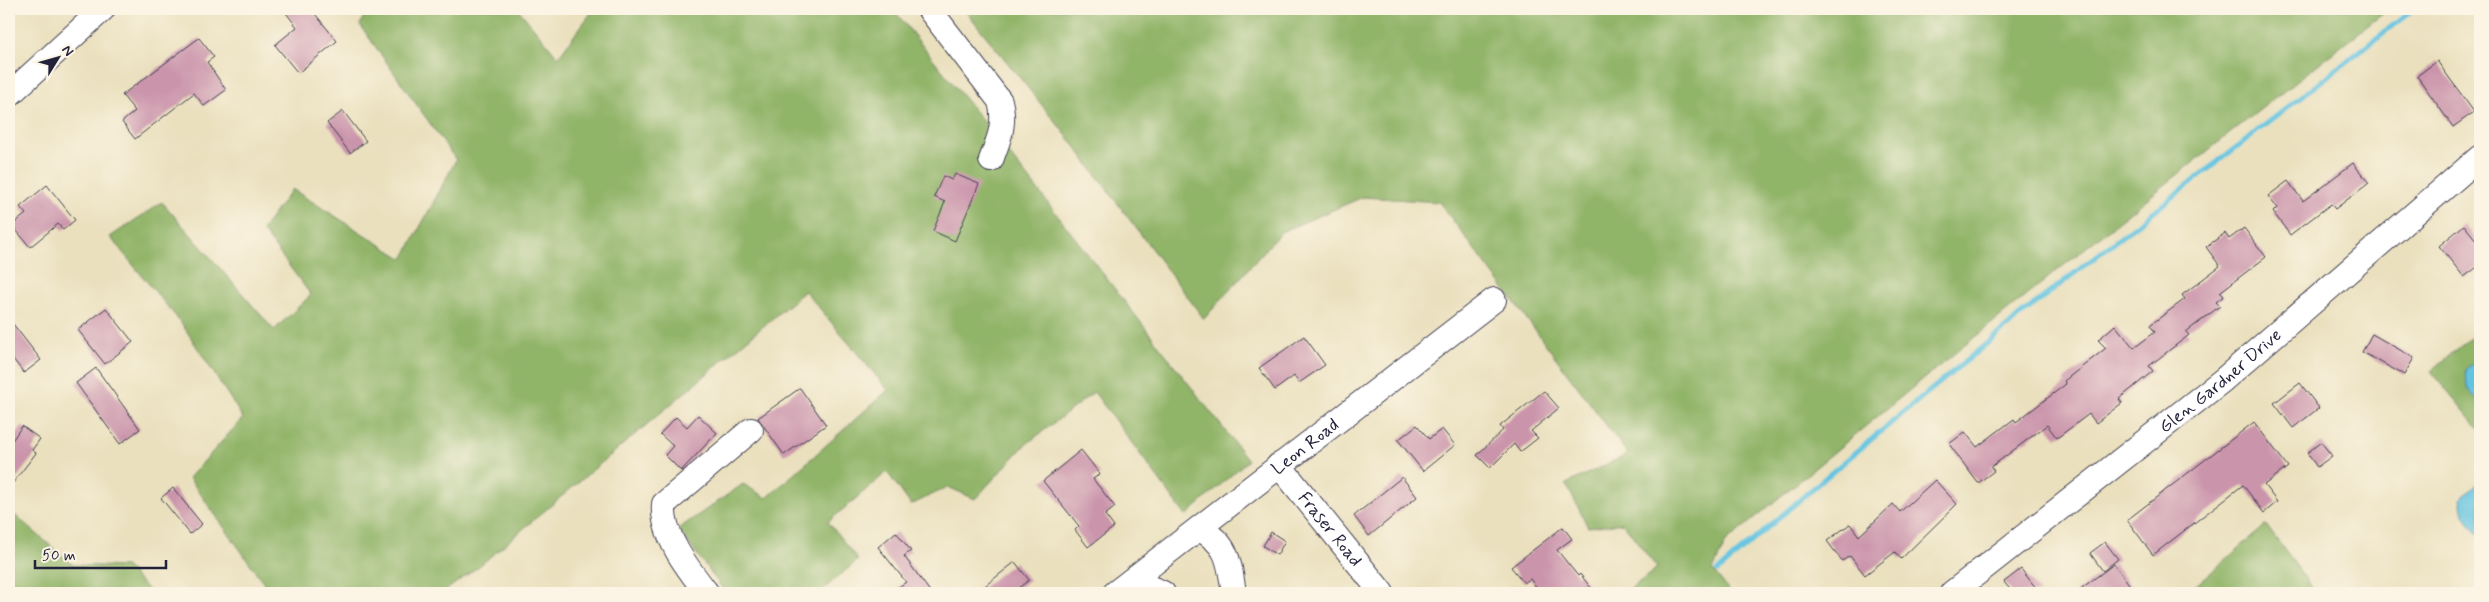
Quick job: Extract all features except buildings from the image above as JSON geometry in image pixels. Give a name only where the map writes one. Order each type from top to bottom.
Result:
[{"type":"street","points":[[9,95],[103,9]]},
{"type":"street","points":[[929,9],[1000,101],[1003,126],[991,160]]},
{"type":"street","name":"Glen Gardner Drive","points":[[1952,593],[2223,380],[2480,157]]},
{"type":"street","name":"Leon Road","points":[[1124,587],[1279,464],[1494,300]]},
{"type":"street","points":[[707,593],[681,559],[663,515],[664,504],[751,430]]},
{"type":"street","name":"Fraser Road","points":[[1279,464],[1382,593]]},
{"type":"street","points":[[1199,529],[1215,537],[1225,550],[1234,593]]},
{"type":"street","points":[[1124,587],[1163,593]]},
{"type":"green space","points":[[367,9],[518,9],[558,57],[594,9],[893,9],[1030,180],[1248,460],[1186,516],[1094,392],[1024,446],[975,499],[948,487],[911,505],[887,472],[828,522],[858,560],[819,593],[726,593],[678,529],[743,484],[767,498],[888,390],[805,291],[478,567],[442,593],[271,593],[189,478],[243,418],[182,324],[110,237],[162,202],[274,330],[311,295],[262,230],[292,189],[403,259],[456,160],[360,25]]},
{"type":"green space","points":[[964,9],[2389,9],[2055,272],[1726,542],[1713,570],[1731,593],[1625,593],[1657,568],[1623,523],[1588,527],[1566,484],[1628,454],[1439,202],[1363,197],[1281,232],[1204,319],[1071,141]]},
{"type":"green space","points":[[2480,330],[2480,430],[2431,371]]},
{"type":"green space","points":[[9,510],[73,565],[126,567],[151,593],[9,593]]},
{"type":"green space","points":[[2266,525],[2316,593],[2187,593]]},
{"type":"water","points":[[2480,355],[2480,403],[2467,388],[2466,370]]},
{"type":"water","points":[[2480,479],[2480,537],[2464,515],[2461,499]]},
{"type":"waterway","points":[[1718,571],[1819,483],[2027,310],[2414,9]]}]
